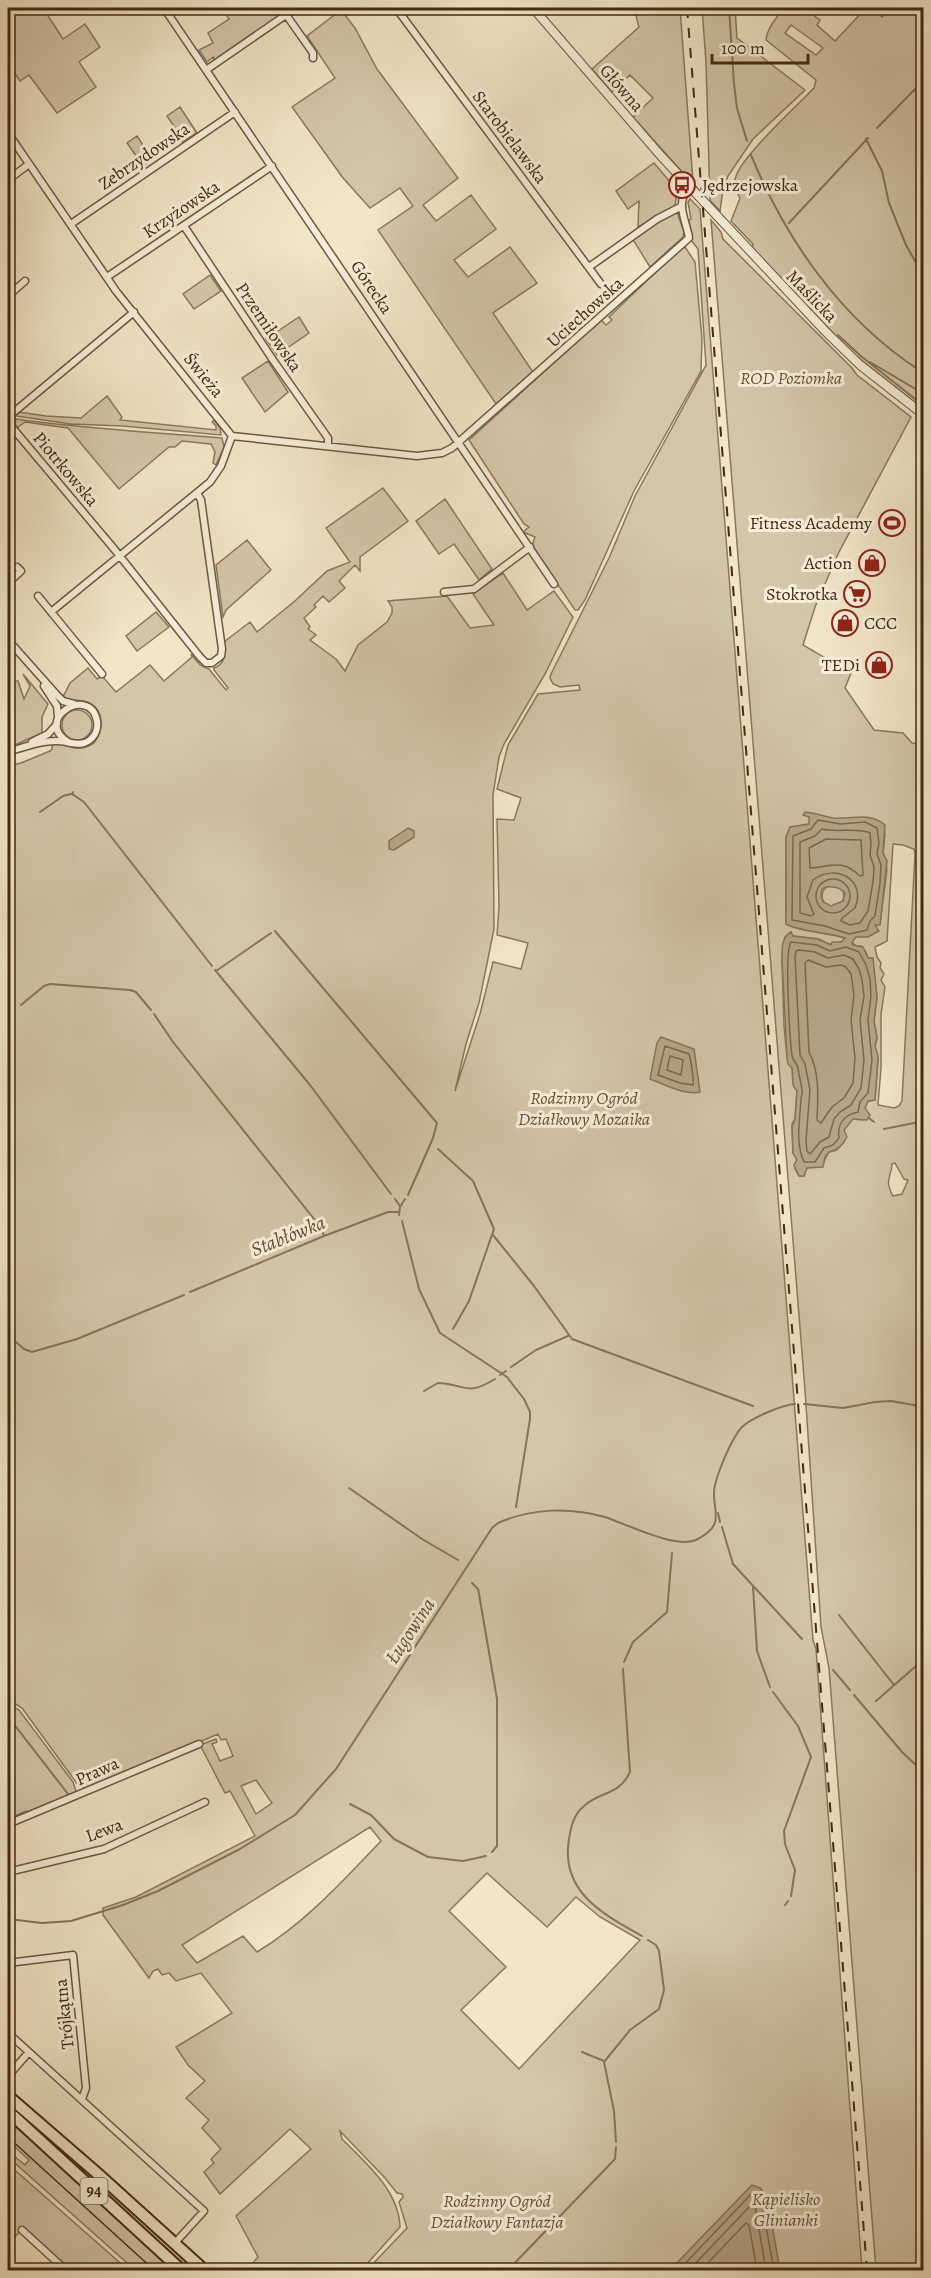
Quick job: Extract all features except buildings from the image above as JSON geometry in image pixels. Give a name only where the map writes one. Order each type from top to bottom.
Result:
[{"type":"main road","name":"94","points":[[8,2096],[204,2271]]},
{"type":"main road","name":"94","points":[[8,2111],[182,2271]]},
{"type":"street","name":"Górecka","points":[[164,8],[554,584]]},
{"type":"street","points":[[206,70],[296,8]]},
{"type":"street","name":"Starobielawska","points":[[396,8],[601,284]]},
{"type":"street","name":"Główna","points":[[533,8],[690,187]]},
{"type":"street","points":[[287,16],[313,53],[313,58]]},
{"type":"street","name":"Zebrzydowska","points":[[70,224],[235,112]]},
{"type":"street","name":"Świeża","points":[[8,133],[107,277],[232,436]]},
{"type":"street","points":[[8,180],[29,164]]},
{"type":"street","name":"Krzyżowska","points":[[107,277],[272,166]]},
{"type":"street","points":[[589,267],[657,219],[682,206],[682,195],[690,187]]},
{"type":"street","name":"Maślicka","points":[[690,187],[838,345],[924,415]]},
{"type":"street","name":"Uciechowska","points":[[459,444],[689,238],[682,206]]},
{"type":"street","name":"Przemiłowska","points":[[184,226],[328,438],[327,446]]},
{"type":"street","points":[[8,296],[25,281]]},
{"type":"street","name":"Piotrkowska","points":[[134,312],[8,417],[10,425],[120,556],[200,657],[209,663],[219,658],[222,649],[201,500],[197,493]]},
{"type":"street","points":[[51,612],[197,493],[217,473],[232,436],[417,456],[442,453],[459,444]]},
{"type":"street","points":[[444,592],[474,589],[530,547]]},
{"type":"street","points":[[8,583],[21,571],[18,567]]},
{"type":"street","points":[[38,596],[102,674]]},
{"type":"street","points":[[8,640],[37,676],[57,706],[61,735],[70,743]]},
{"type":"street","points":[[8,752],[50,741],[77,744],[90,740],[97,728],[95,715],[91,710],[63,701],[37,676]]},
{"type":"street","points":[[8,752],[44,737],[66,708],[78,705]]},
{"type":"street","name":"Prawa","points":[[8,1824],[199,1744]]},
{"type":"street","name":"Lewa","points":[[8,1872],[104,1849],[205,1802]]},
{"type":"street","name":"Trójkątna","points":[[8,1963],[73,1955],[86,2088],[82,2099]]},
{"type":"street","name":"Trójkątna","points":[[8,2032],[204,2211],[174,2244]]},
{"type":"street","points":[[8,2076],[29,2052]]},
{"type":"street","points":[[22,2230],[66,2271]]},
{"type":"street","points":[[51,2271],[57,2263]]},
{"type":"green space","points":[[8,8],[43,8],[63,39],[85,24],[100,47],[79,62],[96,87],[57,113],[29,75],[20,81],[8,63]]},
{"type":"green space","points":[[222,8],[275,8],[281,17],[216,61],[213,57],[207,62],[199,50],[213,43],[208,33],[229,19]]},
{"type":"green space","points":[[634,8],[680,8],[693,182],[699,191],[633,117],[653,98],[630,75],[612,92],[592,69],[639,27]]},
{"type":"green space","points":[[702,8],[735,8],[737,38],[805,90],[753,139],[728,176],[723,189],[720,211],[710,200]]},
{"type":"green space","points":[[784,8],[803,8],[820,20],[817,25],[835,41],[866,8],[872,8],[882,17],[891,8],[923,8],[923,409],[851,352],[752,248],[753,244],[731,221],[740,198],[735,182],[741,167],[759,144],[814,88],[816,80],[766,40],[770,27]],"holes":[[[791,25],[823,48],[816,55],[785,33]]]},
{"type":"green space","points":[[341,10],[355,28],[377,69],[458,178],[423,205],[436,221],[471,195],[496,229],[454,260],[468,277],[510,247],[537,283],[493,313],[533,372],[496,404],[378,230],[413,206],[400,188],[370,208],[343,178],[292,107],[335,78],[307,36]]},
{"type":"green space","points":[[180,107],[197,133],[182,142],[180,141],[183,139],[167,116]]},
{"type":"green space","points":[[137,136],[152,159],[143,166],[127,143]]},
{"type":"green space","points":[[654,163],[677,190],[675,206],[638,227],[639,201],[628,209],[616,191]]},
{"type":"green space","points":[[690,199],[700,209],[813,1640],[816,1649],[862,2270],[367,2270],[407,2228],[399,2202],[403,2197],[340,2131],[342,2139],[371,2168],[388,2190],[394,2201],[400,2227],[365,2266],[362,2264],[360,2266],[361,2270],[247,2270],[258,2257],[236,2216],[311,2149],[290,2129],[220,2194],[204,2172],[214,2163],[211,2159],[221,2149],[202,2128],[209,2120],[186,2098],[205,2081],[188,2065],[176,2047],[232,2013],[201,1973],[176,1981],[169,1973],[162,1975],[158,1969],[153,1971],[149,1978],[103,1915],[103,1908],[136,1897],[255,1836],[230,1791],[225,1793],[200,1745],[216,1739],[217,1742],[212,1744],[220,1761],[233,1756],[226,1739],[221,1740],[218,1734],[89,1790],[78,1785],[22,1708],[8,1699],[8,766],[50,751],[52,743],[82,748],[94,743],[101,726],[97,710],[87,702],[63,697],[70,683],[88,668],[97,679],[102,676],[116,692],[150,665],[164,681],[192,657],[191,654],[200,665],[209,669],[226,690],[228,688],[214,670],[224,658],[224,642],[250,622],[257,632],[327,571],[350,562],[326,528],[383,488],[408,521],[360,557],[360,571],[355,565],[339,581],[345,588],[329,602],[323,596],[314,605],[316,607],[304,618],[310,627],[308,629],[316,635],[310,640],[336,659],[345,671],[358,645],[387,622],[392,613],[392,607],[388,601],[447,596],[470,628],[494,625],[473,594],[503,573],[527,610],[554,591],[573,617],[545,674],[504,744],[499,757],[493,795],[494,929],[479,1003],[455,1091],[480,1014],[493,962],[521,969],[528,943],[497,935],[499,906],[497,819],[514,820],[521,798],[497,789],[508,745],[538,694],[580,690],[579,685],[560,687],[553,684],[551,674],[609,558],[635,496],[706,365],[698,249],[691,240],[688,202]],"holes":[[[256,1780],[272,1803],[256,1814],[241,1786]],[[370,1827],[381,1841],[307,1915],[275,1941],[257,1952],[243,1936],[197,1963],[182,1945]],[[487,1873],[547,1927],[576,1897],[600,1917],[640,1940],[519,2069],[461,2010],[506,1967],[449,1911]]]},
{"type":"green space","points":[[677,212],[684,232],[683,237],[650,267],[632,238],[653,223]]},
{"type":"green space","name":"ROD Poziomka","points":[[711,220],[721,232],[723,239],[857,375],[911,417],[838,554],[815,607],[803,645],[851,673],[845,688],[874,730],[903,733],[912,743],[923,744],[923,2270],[876,2270],[829,1668],[821,1627],[805,1390]],"holes":[[[800,826],[885,834],[883,853],[887,869],[880,924],[874,925],[876,929],[872,935],[856,937],[852,942],[856,946],[861,946],[868,958],[872,959],[877,997],[874,1021],[878,1061],[875,1100],[868,1101],[865,1108],[867,1113],[863,1120],[853,1119],[848,1124],[844,1132],[844,1142],[837,1150],[829,1152],[822,1165],[807,1168],[804,1176],[799,1176],[795,1169],[797,1160],[793,1153],[792,1124],[795,1119],[797,1091],[787,1057],[784,1026],[782,961],[785,937],[791,932],[792,936],[818,939],[832,945],[845,938],[786,924],[786,837],[791,828]],[[893,844],[914,849],[915,854],[902,1101],[894,1108],[878,1105],[881,1014],[885,987],[881,980],[884,974],[880,968],[881,963],[875,947],[887,941]],[[895,1163],[904,1179],[908,1180],[902,1194],[893,1196],[888,1182],[892,1164]]]},
{"type":"green space","points":[[682,247],[685,247],[695,262],[702,339],[701,371],[634,491],[585,600],[578,610],[575,610],[532,546],[535,537],[523,532],[529,527],[524,524],[469,440],[601,320],[606,325],[612,320],[609,317]]},
{"type":"green space","points":[[210,275],[221,291],[194,309],[183,294]]},
{"type":"green space","points":[[299,317],[309,333],[277,355],[266,339]]},
{"type":"green space","points":[[268,361],[288,392],[265,412],[242,378]]},
{"type":"green space","points":[[107,396],[122,417],[120,420],[216,430],[212,422],[214,420],[220,428],[221,435],[123,426],[71,424],[16,416],[19,412],[81,418]]},
{"type":"green space","points":[[16,419],[93,428],[222,438],[224,447],[216,465],[213,463],[215,452],[211,444],[182,441],[175,447],[169,447],[119,489],[68,428],[25,422],[17,428]]},
{"type":"green space","points":[[445,499],[492,569],[479,580],[454,544],[439,554],[416,521]]},
{"type":"green space","points":[[247,540],[271,570],[226,610],[223,617],[216,565]]},
{"type":"green space","points":[[156,612],[169,627],[137,651],[126,636]]},
{"type":"green space","points":[[8,663],[15,681],[18,681],[24,699],[30,686],[23,674],[48,704],[42,717],[42,733],[8,748]]},
{"type":"green space","points":[[77,710],[83,711],[91,719],[91,731],[83,739],[77,740],[71,739],[63,731],[62,725],[63,719],[71,711]]},
{"type":"green space","points":[[833,885],[841,888],[844,896],[841,904],[833,907],[825,904],[822,896],[825,888]]},
{"type":"green space","points":[[8,1703],[19,1710],[73,1782],[76,1791],[73,1795],[29,1813],[26,1811],[15,1816],[8,1822]]},
{"type":"green space","points":[[8,2104],[43,2136],[88,2171],[198,2270],[187,2270],[8,2107]]},
{"type":"green space","points":[[8,2122],[12,2127],[22,2131],[176,2270],[135,2270],[8,2157],[9,2152],[25,2165],[29,2160],[8,2141]]},
{"type":"green space","points":[[8,2164],[128,2270],[70,2270],[24,2228],[8,2243]]},
{"type":"water","points":[[805,812],[833,818],[867,817],[879,821],[885,825],[883,853],[887,861],[880,925],[875,925],[879,931],[868,937],[856,937],[852,942],[853,945],[863,947],[868,958],[873,958],[877,997],[874,1021],[877,1037],[875,1046],[878,1056],[875,1100],[868,1101],[865,1108],[870,1115],[867,1120],[853,1119],[844,1130],[847,1137],[842,1145],[825,1157],[823,1167],[807,1168],[804,1176],[799,1176],[794,1165],[797,1160],[793,1153],[792,1127],[795,1119],[797,1091],[793,1085],[792,1068],[788,1064],[787,1057],[783,944],[785,937],[791,932],[793,936],[818,939],[831,945],[832,942],[841,942],[845,938],[799,929],[786,924],[786,837],[790,827],[809,824],[809,817],[803,815]],"holes":[[[837,887],[843,891],[845,893],[843,901],[831,906],[823,902],[822,889]]]},
{"type":"water","points":[[408,828],[414,831],[414,837],[394,850],[389,849],[389,841]]},
{"type":"water","points":[[661,1037],[694,1049],[700,1092],[681,1091],[650,1079],[657,1043]]},
{"type":"water","points":[[752,2185],[760,2188],[767,2196],[780,2270],[670,2270]]},
{"type":"waterway","points":[[729,8],[737,108],[747,141]]},
{"type":"waterway","points":[[877,128],[924,80]]},
{"type":"waterway","points":[[789,223],[868,138]]},
{"type":"waterway","points":[[866,139],[882,171],[889,203],[906,245],[924,277]]},
{"type":"waterway","points":[[751,155],[781,217],[819,275],[865,327],[919,370]]},
{"type":"waterway","points":[[838,335],[924,406]]},
{"type":"waterway","points":[[920,363],[920,352],[924,347]]},
{"type":"waterway","points":[[870,362],[924,394]]},
{"type":"waterway","points":[[921,392],[924,399]]},
{"type":"waterway","points":[[73,792],[72,794],[84,802],[212,966]]},
{"type":"waterway","points":[[40,812],[63,796],[71,794]]},
{"type":"waterway","points":[[275,931],[437,1123],[433,1138],[408,1195]]},
{"type":"waterway","points":[[216,971],[271,933]]},
{"type":"waterway","points":[[215,970],[310,1085],[391,1194]]},
{"type":"waterway","points":[[21,1005],[44,986],[50,984],[130,990],[136,992],[151,1010]]},
{"type":"waterway","points":[[154,1014],[173,1042],[318,1224]]},
{"type":"waterway","points":[[869,1118],[874,1122]]},
{"type":"waterway","points":[[884,1129],[924,1121]]},
{"type":"waterway","points":[[438,1149],[473,1181],[494,1229],[469,1301],[453,1329]]},
{"type":"waterway","points":[[395,1199],[400,1206]]},
{"type":"waterway","name":"Stabłówka","points":[[399,1215],[400,1207],[405,1199]]},
{"type":"waterway","name":"Stabłówka","points":[[190,1292],[324,1236],[388,1212],[399,1212]]},
{"type":"waterway","name":"Stabłówka","points":[[402,1221],[419,1289],[440,1333],[507,1377],[524,1399],[530,1412],[516,1507]]},
{"type":"waterway","points":[[321,1228],[324,1236]]},
{"type":"waterway","points":[[493,1235],[572,1339],[753,1406]]},
{"type":"waterway","name":"Stabłówka","points":[[8,1335],[24,1349],[32,1352],[77,1339],[184,1295]]},
{"type":"waterway","points":[[511,1367],[536,1350],[568,1336]]},
{"type":"waterway","name":"Stabłówka","points":[[500,1375],[506,1371]]},
{"type":"waterway","points":[[424,1391],[438,1383],[471,1388],[495,1379]]},
{"type":"waterway","name":"Ługowina","points":[[804,1404],[843,1408],[891,1401],[914,1405],[924,1410]]},
{"type":"waterway","name":"Ługowina","points":[[8,1919],[42,1923],[71,1921],[123,1905],[158,1891],[240,1849],[295,1815],[336,1769],[492,1528],[498,1523],[538,1512],[578,1512],[605,1517],[664,1539],[687,1542],[696,1540],[706,1534],[715,1521],[715,1485],[726,1455],[738,1432],[746,1423],[759,1416],[795,1404]]},
{"type":"waterway","points":[[349,1488],[422,1539],[458,1560]]},
{"type":"waterway","name":"Ługowina","points":[[718,1513],[720,1522]]},
{"type":"waterway","points":[[722,1527],[733,1564],[802,1639]]},
{"type":"waterway","points":[[624,1662],[633,1642],[667,1612],[672,1553]]},
{"type":"waterway","points":[[472,1583],[478,1589],[497,1699],[497,1846],[492,1852]]},
{"type":"waterway","points":[[753,1587],[757,1651],[770,1687]]},
{"type":"waterway","points":[[839,1615],[894,1685]]},
{"type":"waterway","points":[[876,1701],[924,1659]]},
{"type":"waterway","points":[[623,1669],[630,1772],[626,1780],[615,1789],[590,1801],[578,1813],[571,1829],[568,1857],[571,1873],[578,1887],[588,1899],[599,1910],[642,1936]]},
{"type":"waterway","points":[[833,1670],[850,1690]]},
{"type":"waterway","points":[[773,1692],[798,1726],[811,1757],[784,1831],[785,1844],[795,1870],[791,1896]]},
{"type":"waterway","points":[[854,1695],[902,1752],[918,1767]]},
{"type":"waterway","points":[[8,1724],[13,1723],[68,1794]]},
{"type":"waterway","points":[[350,1804],[371,1815],[394,1839],[428,1857],[463,1861],[486,1856]]},
{"type":"waterway","points":[[785,1905],[788,1901]]},
{"type":"waterway","points":[[616,2142],[614,2111],[604,2062],[630,2030],[659,2009],[664,1990],[659,1951],[656,1945],[648,1940]]},
{"type":"waterway","points":[[582,2052],[604,2061]]},
{"type":"waterway","points":[[508,2270],[615,2159],[616,2147]]},
{"type":"tram line","points":[[8,2137],[154,2270]]},
{"type":"railway","points":[[687,8],[867,2270]]},
{"type":"place","name":"Jędrzejowska","points":[[682,185]]},
{"type":"place","name":"Fitness Academy","points":[[892,523]]},
{"type":"place","name":"Action","points":[[872,563]]},
{"type":"place","name":"Stokrotka","points":[[857,594]]},
{"type":"place","name":"CCC","points":[[845,623]]},
{"type":"place","name":"TEDi","points":[[879,665]]},
{"type":"park label","name":"Rodzinny Ogród Działkowy Mozaika","points":[[584,1108]]},
{"type":"park label","name":"Kąpielisko Glinianki","points":[[786,2209]]},
{"type":"park label","name":"Rodzinny Ogród Działkowy Fantazja","points":[[497,2211]]}]
